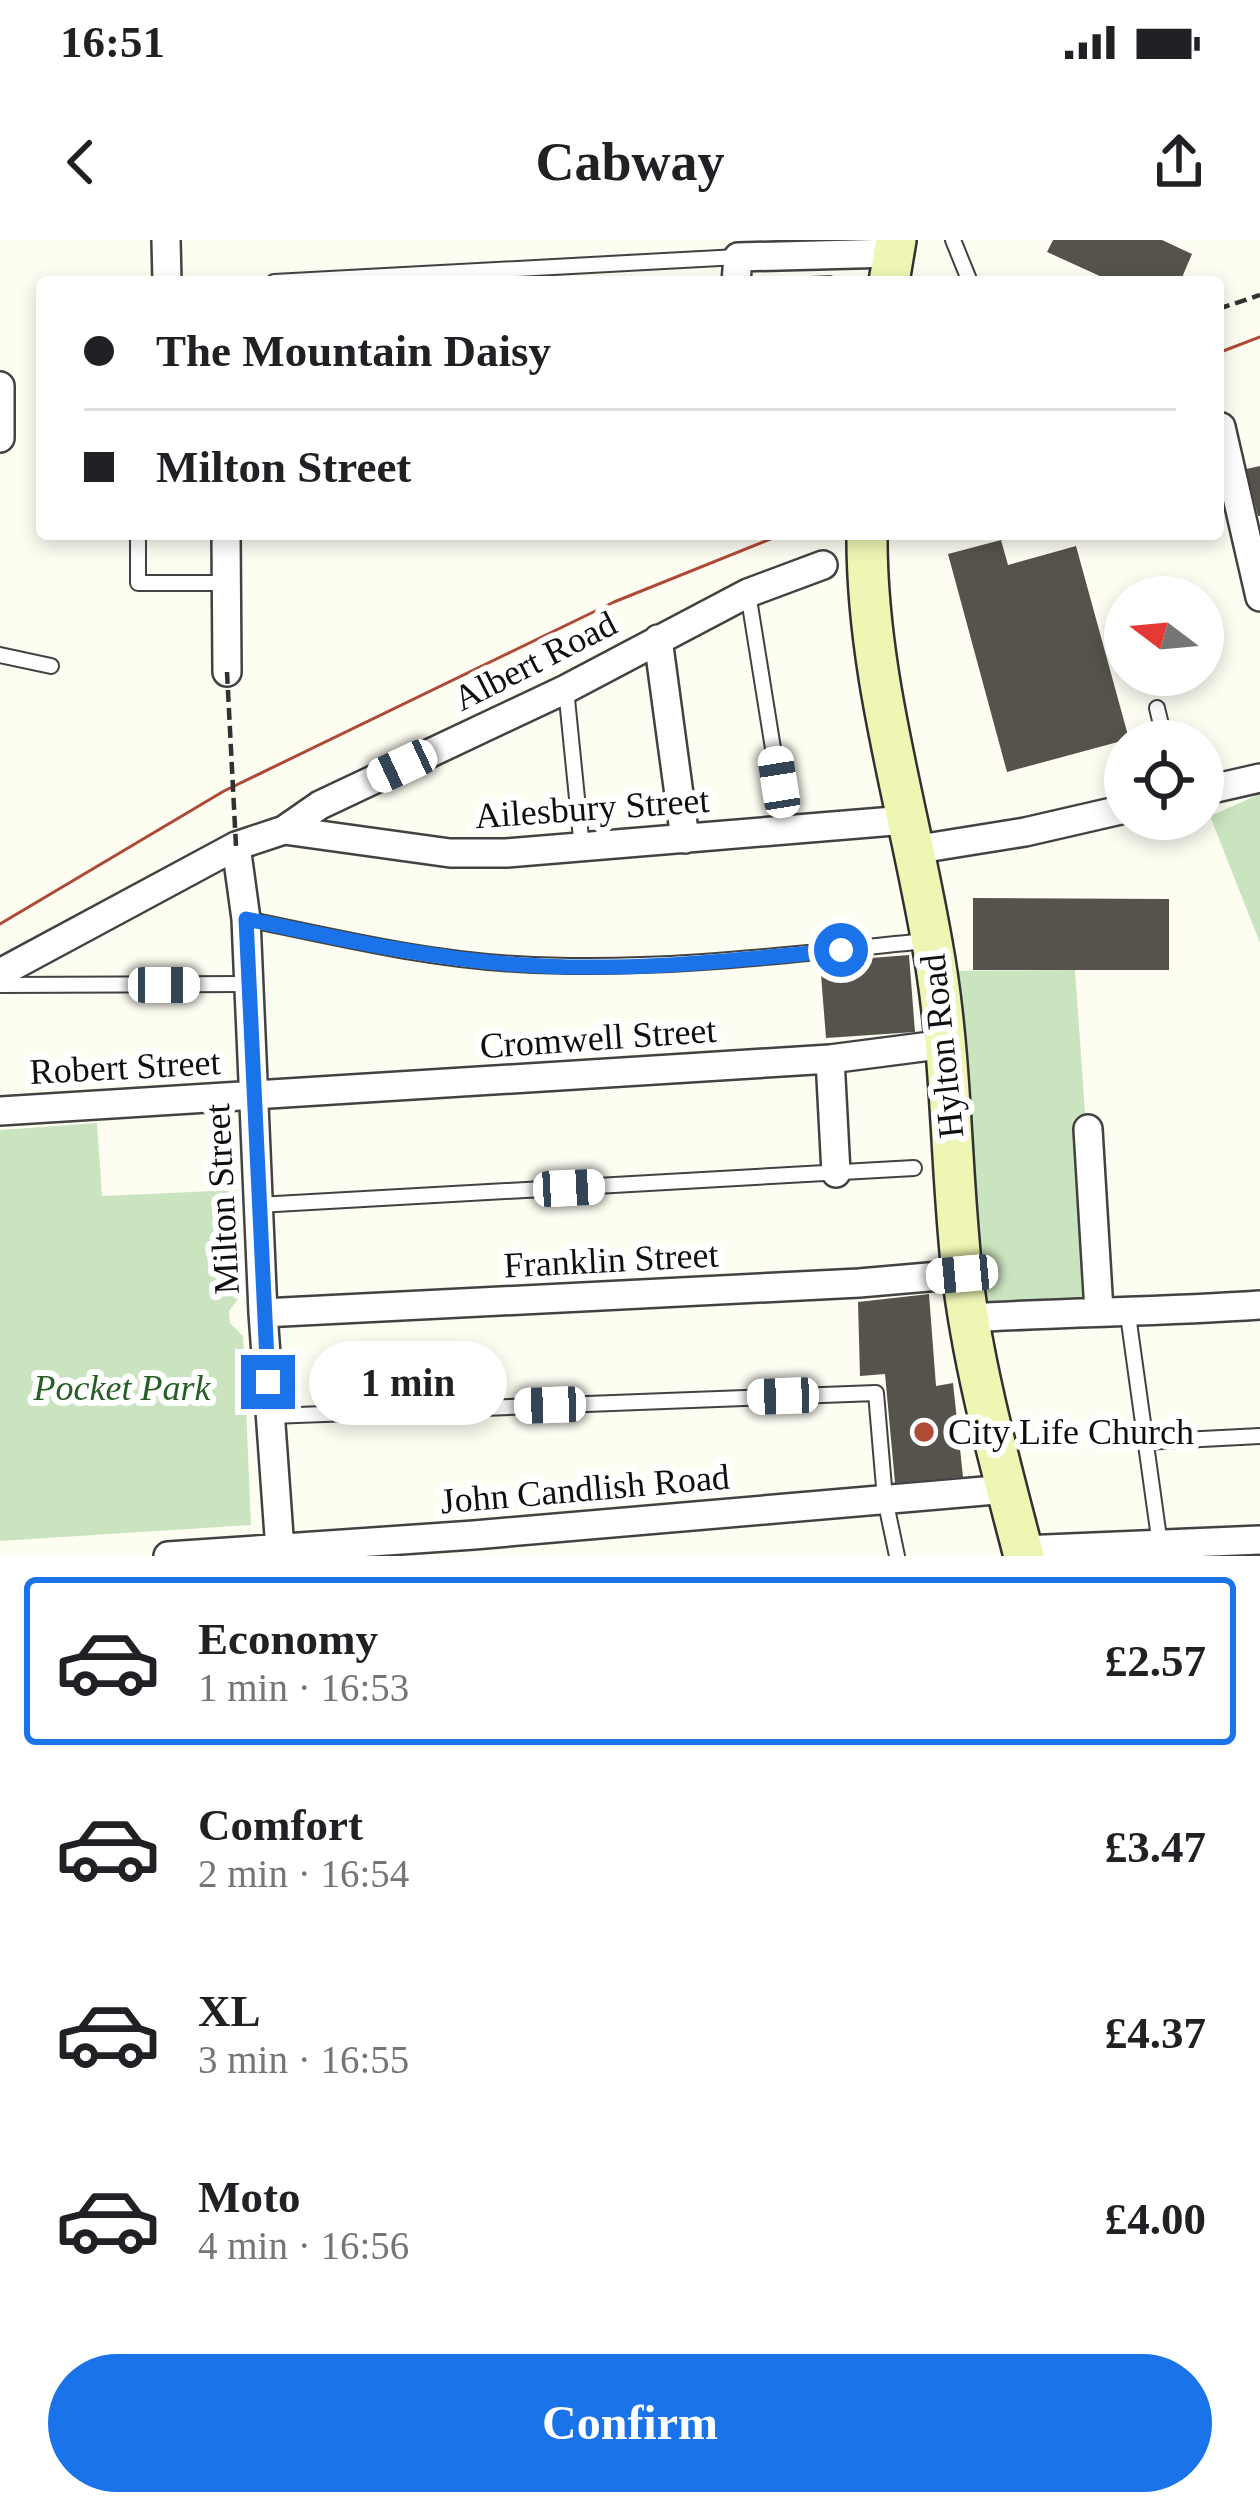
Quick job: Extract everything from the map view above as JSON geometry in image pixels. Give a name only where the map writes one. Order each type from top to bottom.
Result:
[{"type":"street","points":[[166,240],[167,276]]},
{"type":"street","points":[[737,269],[892,258]]},
{"type":"street","points":[[0,386],[0,438]]},
{"type":"street","points":[[1224,440],[1260,597]]},
{"type":"street","points":[[226,540],[227,672]]},
{"type":"street","name":"Hylton Road","points":[[867,552],[872,640],[931,941],[946,1044],[962,1274],[1023,1553]]},
{"type":"street","name":"Albert Road","points":[[284,830],[320,805],[566,689],[748,593],[823,565]]},
{"type":"street","points":[[658,639],[686,839]]},
{"type":"street","points":[[1224,786],[1260,778]]},
{"type":"street","name":"Ailesbury Street","points":[[284,830],[450,854],[581,848],[786,829],[910,835],[1104,812]]},
{"type":"street","points":[[0,973],[236,846],[284,830]]},
{"type":"street","name":"Milton Street","points":[[236,846],[246,919],[263,1313],[280,1550]]},
{"type":"street","name":"Cromwell Street","points":[[253,1096],[830,1059],[946,1044]]},
{"type":"street","points":[[830,1059],[836,1173]]},
{"type":"street","name":"Robert Street","points":[[0,1111],[253,1096]]},
{"type":"street","points":[[1088,1129],[1113,1313]]},
{"type":"street","name":"Franklin Street","points":[[263,1313],[962,1274]]},
{"type":"street","points":[[970,1318],[1260,1305]]},
{"type":"street","name":"John Candlish Road","points":[[168,1556],[475,1546],[885,1498],[1007,1489]]},
{"type":"street","points":[[1023,1553],[1161,1551],[1260,1540]]},
{"type":"lane","points":[[953,240],[968,276]]},
{"type":"lane","points":[[488,276],[737,269]]},
{"type":"lane","points":[[138,540],[138,583],[225,583]]},
{"type":"lane","points":[[748,593],[786,829]]},
{"type":"lane","points":[[0,655],[51,666]]},
{"type":"lane","points":[[566,689],[581,848]]},
{"type":"lane","points":[[1157,708],[1160,720]]},
{"type":"lane","points":[[246,919],[397,950],[514,964],[706,964],[931,941]]},
{"type":"lane","points":[[0,985],[247,985]]},
{"type":"lane","points":[[258,1204],[914,1168]]},
{"type":"lane","points":[[1113,1313],[1144,1442],[1161,1551]]},
{"type":"lane","points":[[271,1416],[876,1393],[885,1498],[897,1556]]},
{"type":"lane","points":[[1144,1442],[1260,1436]]},
{"type":"path","points":[[1224,307],[1260,295]]},
{"type":"path","points":[[227,672],[236,846]]},
{"type":"green space","points":[[1260,794],[1260,943],[1219,840],[1224,840],[1224,810]]},
{"type":"green space","points":[[1075,970],[1099,1311],[970,1318],[937,971]]},
{"type":"green space","name":"Pocket Park","points":[[97,1123],[102,1196],[237,1190],[241,1295],[229,1311],[230,1323],[243,1336],[251,1525],[0,1541],[0,1130]]},
{"type":"building","points":[[1053,240],[1162,240],[1192,254],[1183,276],[1100,276],[1047,252]]},
{"type":"building","points":[[1260,466],[1260,516],[1258,516],[1246,469]]},
{"type":"building","points":[[1001,540],[1008,565],[1076,546],[1104,648],[1104,696],[1117,696],[1124,720],[1104,720],[1104,746],[1007,772],[948,554]]},
{"type":"building","points":[[973,898],[1169,899],[1169,970],[973,970]]},
{"type":"building","points":[[909,955],[915,1032],[826,1038],[820,962]]},
{"type":"building","name":"City Life Church","points":[[929,1294],[936,1386],[953,1383],[963,1477],[895,1483],[885,1374],[860,1376],[858,1302]]},
{"type":"tram line","points":[[1224,351],[1260,337]]},
{"type":"tram line","points":[[0,924],[224,791],[614,602],[768,540]]},
{"type":"place","name":"City Life Church","points":[[924,1432]]},
{"type":"route","points":[[268,1382],[246,919],[397,950],[514,964],[706,964],[841,950]]}]
